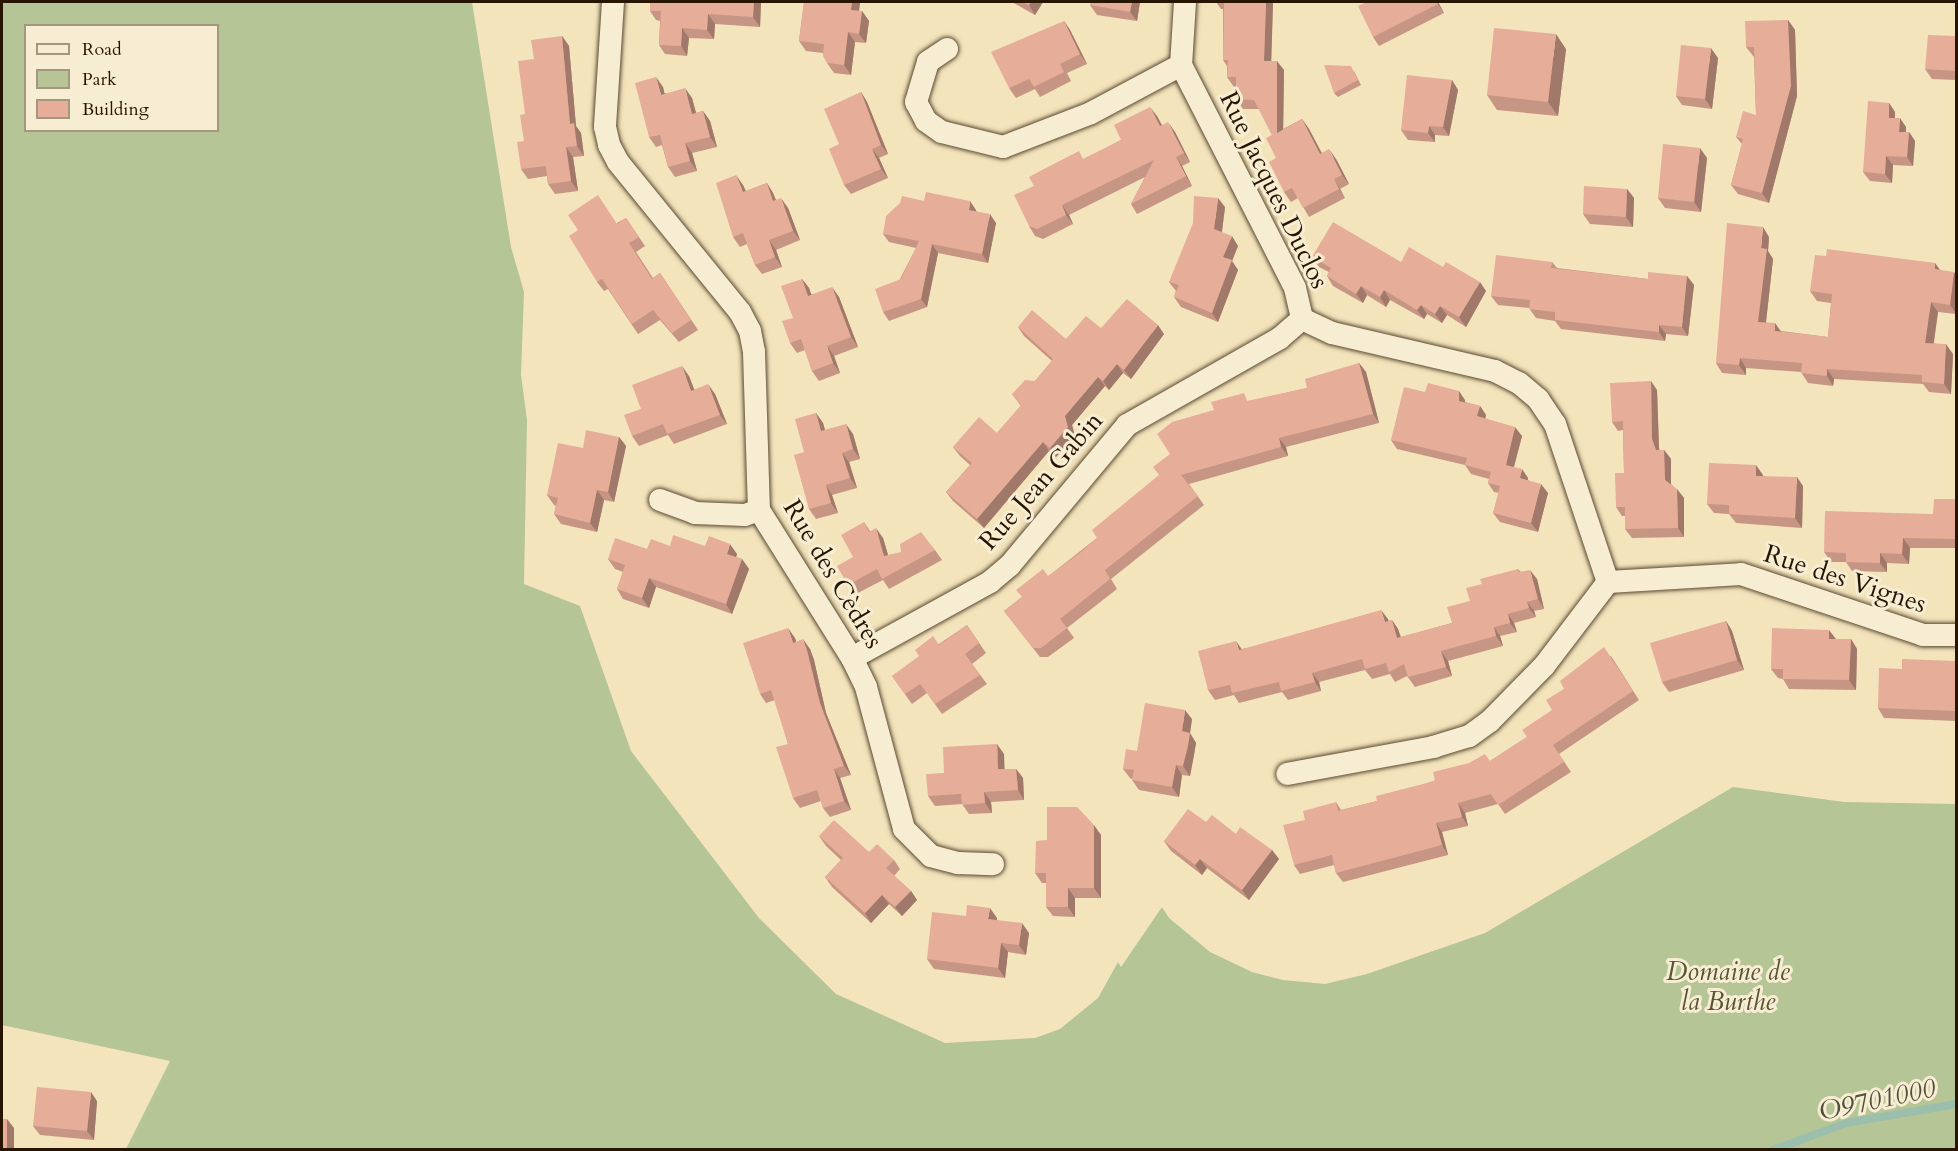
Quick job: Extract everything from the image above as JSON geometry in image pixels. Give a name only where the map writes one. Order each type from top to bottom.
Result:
[{"type":"street","name":"Rue des Cèdres","points":[[613,2],[605,127],[609,145],[618,162],[740,312],[750,331],[754,352],[759,510],[852,658],[866,687],[904,829],[931,856],[958,863],[993,864]]},
{"type":"street","points":[[947,49],[928,62],[916,102],[926,121],[942,132],[1004,147],[1090,112],[1181,65],[1185,2]]},
{"type":"street","name":"Rue Jacques Duclos","points":[[1181,65],[1295,288],[1302,319],[1332,333],[1495,371],[1532,394],[1555,424],[1608,582]]},
{"type":"street","name":"Rue Jean Gabin","points":[[852,658],[990,582],[1010,565],[1127,425],[1280,338],[1302,319]]},
{"type":"street","points":[[660,500],[695,513],[746,515],[759,510]]},
{"type":"street","name":"Rue des Vignes","points":[[1608,582],[1741,574],[1923,636],[1956,635]]},
{"type":"street","points":[[1287,774],[1434,747],[1468,736],[1490,721],[1544,666],[1608,582]]},
{"type":"green space","name":"Domaine de la Burthe","points":[[2,2],[472,2],[511,247],[524,292],[521,375],[527,420],[524,584],[580,606],[631,751],[759,918],[836,994],[945,1043],[1035,1038],[1060,1029],[1098,998],[1118,962],[1121,967],[1162,907],[1169,918],[1210,952],[1252,972],[1283,980],[1325,984],[1367,974],[1485,933],[1733,787],[1844,802],[1956,804],[1956,1149],[126,1149],[170,1061],[2,1025]]},
{"type":"building","points":[[650,2],[754,2],[753,17],[708,14],[707,30],[682,28],[681,46],[659,45],[661,11],[650,11]]},
{"type":"building","points":[[804,2],[852,2],[851,10],[862,11],[859,34],[848,32],[844,65],[827,63],[823,56],[824,44],[799,41]]},
{"type":"building","points":[[1090,2],[1132,2],[1130,12],[1090,5]]},
{"type":"building","points":[[1224,2],[1266,2],[1264,61],[1277,61],[1277,133],[1302,119],[1320,154],[1329,149],[1342,175],[1334,179],[1339,189],[1303,208],[1292,188],[1284,192],[1269,162],[1276,158],[1266,138],[1272,135],[1254,100],[1236,99],[1236,77],[1227,77],[1228,60],[1223,60]]},
{"type":"building","points":[[1367,2],[1436,2],[1438,4],[1373,37],[1358,6]]},
{"type":"building","points":[[1788,20],[1791,86],[1762,193],[1731,185],[1743,139],[1736,137],[1743,111],[1756,115],[1754,47],[1746,47],[1745,21]]},
{"type":"building","points":[[1064,21],[1080,54],[1060,64],[1064,72],[1034,87],[1029,79],[1009,88],[991,52]]},
{"type":"building","points":[[1494,28],[1556,34],[1548,102],[1487,95]]},
{"type":"building","points":[[1928,35],[1956,36],[1956,71],[1925,69]]},
{"type":"building","points":[[562,36],[570,124],[574,123],[577,146],[566,147],[571,181],[548,184],[546,166],[521,169],[517,142],[524,141],[520,115],[525,114],[518,61],[534,59],[531,40]]},
{"type":"building","points":[[1681,45],[1711,48],[1705,99],[1676,96]]},
{"type":"building","points":[[1324,65],[1351,66],[1358,80],[1334,93]]},
{"type":"building","points":[[1407,75],[1452,80],[1443,127],[1429,126],[1428,133],[1401,130]]},
{"type":"building","points":[[656,77],[661,95],[685,88],[692,114],[703,111],[710,137],[685,143],[690,161],[668,167],[660,135],[649,137],[635,83]]},
{"type":"building","points":[[861,92],[881,145],[872,149],[881,169],[844,185],[829,149],[839,144],[824,109]]},
{"type":"building","points":[[1868,101],[1889,103],[1889,118],[1900,118],[1899,132],[1909,132],[1907,157],[1886,156],[1885,174],[1863,172]]},
{"type":"building","points":[[1150,107],[1160,126],[1168,122],[1184,153],[1176,157],[1186,176],[1131,204],[1154,160],[1062,205],[1066,215],[1037,229],[1029,226],[1014,195],[1034,186],[1029,177],[1079,151],[1083,159],[1121,140],[1114,125]]},
{"type":"building","points":[[1663,144],[1700,148],[1694,202],[1658,198]]},
{"type":"building","points":[[736,175],[743,192],[767,183],[773,201],[781,198],[793,231],[769,240],[775,257],[755,265],[743,233],[733,237],[716,183]]},
{"type":"building","points":[[1584,186],[1627,189],[1626,217],[1583,214]]},
{"type":"building","points":[[926,192],[970,201],[969,210],[990,214],[982,254],[932,244],[921,299],[883,312],[875,289],[901,279],[919,241],[883,234],[886,216],[900,203],[902,196],[924,201]]},
{"type":"building","points":[[598,195],[617,224],[626,218],[639,237],[629,243],[652,279],[660,273],[691,320],[672,333],[653,310],[632,324],[602,279],[597,282],[569,236],[578,230],[568,215]]},
{"type":"building","points":[[1194,196],[1218,198],[1214,229],[1232,236],[1223,257],[1232,260],[1212,313],[1174,297],[1179,285],[1169,282],[1193,223]]},
{"type":"building","points":[[1333,222],[1401,262],[1409,247],[1443,267],[1446,262],[1480,282],[1459,317],[1440,306],[1435,314],[1421,305],[1417,310],[1384,290],[1380,297],[1361,286],[1356,294],[1327,276],[1331,268],[1312,257]]},
{"type":"building","points":[[1727,223],[1763,227],[1761,248],[1767,249],[1758,322],[1775,323],[1775,331],[1828,337],[1832,294],[1810,291],[1815,255],[1826,256],[1827,249],[1935,263],[1935,269],[1954,272],[1950,305],[1931,302],[1925,343],[1946,344],[1944,384],[1922,382],[1922,375],[1827,369],[1827,376],[1801,373],[1802,363],[1740,358],[1739,365],[1716,363]]},
{"type":"building","points":[[1496,255],[1552,262],[1551,268],[1648,279],[1648,272],[1687,276],[1682,327],[1659,325],[1659,332],[1555,320],[1555,312],[1529,309],[1530,300],[1491,296]]},
{"type":"building","points":[[802,279],[808,296],[832,287],[851,337],[827,346],[833,363],[812,371],[801,339],[790,343],[782,321],[793,318],[781,286]]},
{"type":"building","points":[[1127,299],[1158,325],[1124,370],[1117,364],[1103,381],[1098,377],[1065,416],[1068,427],[1050,448],[1043,442],[977,519],[946,492],[972,463],[953,447],[979,417],[997,433],[1021,405],[1012,394],[1025,380],[1035,381],[1053,359],[1018,327],[1032,310],[1066,339],[1086,316],[1101,328]]},
{"type":"building","points":[[1359,363],[1373,414],[1279,438],[1281,447],[1181,475],[1198,496],[1105,570],[1110,579],[1060,619],[1067,628],[1041,648],[1033,648],[1004,611],[1022,597],[1016,590],[1043,569],[1048,576],[1081,552],[1097,538],[1092,530],[1159,475],[1153,467],[1170,454],[1157,434],[1172,422],[1214,410],[1211,402],[1244,393],[1247,401],[1307,388],[1305,379]]},
{"type":"building","points":[[682,366],[691,391],[708,384],[720,415],[667,434],[663,424],[632,436],[624,415],[641,409],[632,385]]},
{"type":"building","points":[[1651,381],[1652,439],[1656,450],[1664,450],[1665,480],[1677,489],[1678,528],[1625,529],[1625,507],[1616,507],[1615,473],[1624,473],[1623,421],[1612,422],[1610,383]]},
{"type":"building","points":[[1428,383],[1459,391],[1459,401],[1480,406],[1477,416],[1515,427],[1506,465],[1522,469],[1520,478],[1541,484],[1531,523],[1493,513],[1500,486],[1488,483],[1491,472],[1465,465],[1467,458],[1391,440],[1404,387],[1425,392]]},
{"type":"building","points":[[816,413],[821,431],[846,424],[853,449],[842,453],[850,478],[826,485],[831,503],[809,509],[794,455],[804,452],[795,419]]},
{"type":"building","points":[[586,430],[619,437],[608,492],[597,490],[590,523],[554,514],[558,498],[547,495],[558,443],[583,448]]},
{"type":"building","points":[[1709,463],[1756,465],[1756,476],[1797,477],[1795,518],[1729,514],[1729,505],[1707,504]]},
{"type":"building","points":[[1934,499],[1956,499],[1956,539],[1903,538],[1902,554],[1880,553],[1880,563],[1846,562],[1846,553],[1824,552],[1825,511],[1933,514]]},
{"type":"building","points":[[864,522],[869,532],[876,528],[884,556],[901,552],[900,544],[921,532],[935,550],[882,579],[877,569],[848,585],[837,566],[853,557],[841,535]]},
{"type":"building","points":[[673,535],[705,546],[709,536],[730,544],[727,554],[742,559],[726,604],[649,578],[642,598],[617,589],[625,565],[608,559],[615,538],[647,549],[651,539],[670,546]]},
{"type":"building","points":[[1518,569],[1519,572],[1530,570],[1538,599],[1527,602],[1529,608],[1508,614],[1510,623],[1494,627],[1496,636],[1441,651],[1446,667],[1408,677],[1404,664],[1389,672],[1386,663],[1365,669],[1362,659],[1312,673],[1315,682],[1281,691],[1279,682],[1232,693],[1230,685],[1208,690],[1198,651],[1236,641],[1239,650],[1381,610],[1385,622],[1392,620],[1397,638],[1452,623],[1447,607],[1470,601],[1466,588],[1482,584],[1480,579]]},
{"type":"building","points":[[1726,621],[1737,660],[1662,682],[1650,643]]},
{"type":"building","points":[[967,625],[979,643],[965,654],[980,675],[935,704],[920,684],[905,694],[892,676],[919,656],[915,650],[933,636],[939,645]]},
{"type":"building","points":[[788,628],[793,643],[803,639],[820,703],[844,766],[834,769],[844,801],[823,808],[817,790],[793,798],[776,747],[788,744],[771,690],[760,694],[743,643]]},
{"type":"building","points":[[1772,628],[1829,630],[1829,639],[1851,639],[1849,680],[1783,679],[1783,669],[1771,669]]},
{"type":"building","points":[[1604,647],[1633,691],[1553,745],[1564,762],[1498,805],[1491,794],[1458,803],[1462,817],[1436,823],[1442,845],[1336,873],[1332,855],[1294,865],[1283,825],[1305,820],[1303,811],[1336,802],[1338,811],[1377,801],[1376,796],[1435,781],[1433,772],[1469,763],[1485,754],[1490,761],[1527,737],[1522,730],[1552,710],[1546,700],[1564,689],[1560,681]]},
{"type":"building","points":[[1902,659],[1956,661],[1956,711],[1878,708],[1879,668],[1902,669]]},
{"type":"building","points":[[1145,703],[1185,710],[1182,731],[1190,733],[1188,746],[1183,766],[1176,765],[1172,787],[1132,780],[1134,770],[1123,769],[1126,749],[1137,751]]},
{"type":"building","points":[[997,744],[998,769],[1016,769],[1018,790],[984,792],[985,803],[962,805],[961,794],[928,796],[926,774],[944,773],[943,747]]},
{"type":"building","points":[[1047,807],[1077,807],[1094,825],[1094,888],[1068,888],[1068,907],[1046,907],[1046,873],[1035,873],[1036,841],[1047,840]]},
{"type":"building","points":[[1188,809],[1206,822],[1212,815],[1236,834],[1240,827],[1272,850],[1242,890],[1200,859],[1195,865],[1164,841]]},
{"type":"building","points":[[834,820],[869,852],[877,844],[894,860],[886,868],[911,891],[895,907],[882,895],[865,913],[825,877],[843,858],[819,836]]},
{"type":"building","points":[[967,905],[990,908],[988,919],[1022,923],[1019,945],[1001,943],[998,968],[927,959],[932,912],[966,916]]},
{"type":"building","points":[[37,1087],[91,1092],[87,1131],[33,1126]]},
{"type":"building","points":[[2,1119],[7,1119],[7,1149],[2,1149]]},
{"type":"waterway","name":"O9701000","points":[[1773,1150],[1846,1123],[1956,1104]]}]
